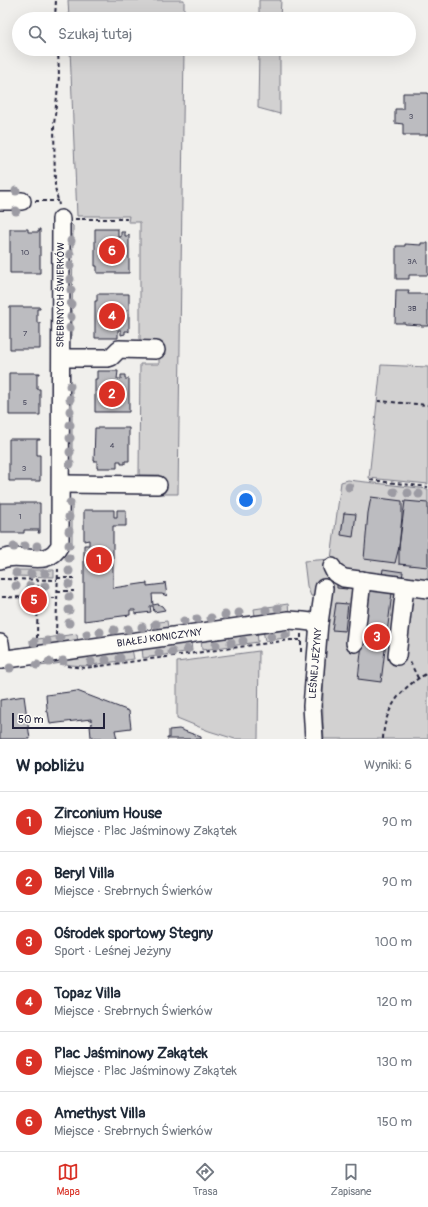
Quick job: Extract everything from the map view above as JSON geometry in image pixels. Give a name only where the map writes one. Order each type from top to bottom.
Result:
[{"type":"street","points":[[0,201],[22,201]]},
{"type":"street","name":"SREBRNYCH ŚWIERKÓW","points":[[0,560],[13,557],[32,559],[46,558],[54,553],[59,547],[61,541],[62,358],[68,219]]},
{"type":"street","points":[[62,358],[108,358],[119,349],[156,350]]},
{"type":"street","points":[[61,484],[158,485]]},
{"type":"street","points":[[332,567],[335,573],[339,576],[428,589]]},
{"type":"street","points":[[355,643],[362,580]]},
{"type":"street","points":[[397,656],[405,586]]},
{"type":"street","name":"LEŚNEJ JEŻYNY","points":[[314,739],[312,706],[319,623],[324,588]]},
{"type":"street","name":"BIAŁEJ KONICZYNY","points":[[1,654],[289,620],[319,623]]},
{"type":"path","points":[[55,12],[56,0]]},
{"type":"path","points":[[58,56],[59,76],[54,126],[55,186],[58,201],[68,219],[127,219]]},
{"type":"path","points":[[22,201],[58,201]]},
{"type":"path","points":[[378,401],[428,405]]},
{"type":"path","points":[[370,480],[428,487]]},
{"type":"path","points":[[56,635],[58,565]]},
{"type":"path","points":[[0,579],[74,578]]},
{"type":"path","points":[[37,638],[38,579]]},
{"type":"path","points":[[57,591],[74,592]]},
{"type":"path","points":[[2,597],[57,598]]},
{"type":"path","points":[[64,666],[85,668],[290,640],[300,640]]},
{"type":"path","points":[[414,670],[418,678]]},
{"type":"path","points":[[383,739],[388,712],[403,691],[418,678],[428,673]]},
{"type":"shaded area","points":[[68,0],[184,0],[184,12],[69,12]]},
{"type":"shaded area","points":[[259,0],[281,0],[280,12],[259,12]]},
{"type":"shaded area","points":[[70,56],[184,56],[178,494],[159,494],[159,475],[139,475],[140,364],[159,364],[159,345],[140,346],[140,222],[128,222],[129,216],[77,216]]},
{"type":"shaded area","points":[[259,56],[280,56],[280,114],[258,108]]},
{"type":"shaded area","points":[[68,224],[73,226],[72,336],[67,336]]},
{"type":"shaded area","points":[[381,365],[428,367],[428,484],[369,478]]},
{"type":"shaded area","points":[[67,383],[72,383],[72,467],[66,467]]},
{"type":"shaded area","points":[[348,480],[428,489],[428,739],[324,739],[323,686],[328,598],[311,596],[307,586],[304,561],[331,559],[341,482]]},
{"type":"shaded area","points":[[67,500],[72,500],[72,548],[66,548]]},
{"type":"shaded area","points":[[14,570],[54,570],[54,577],[14,576]]},
{"type":"shaded area","points":[[288,604],[289,613],[258,618],[255,616],[254,609]]},
{"type":"shaded area","points":[[167,621],[168,628],[152,632],[151,623]]},
{"type":"shaded area","points":[[290,626],[290,637],[265,641],[263,630]]},
{"type":"shaded area","points":[[257,631],[258,642],[202,650],[201,639]]},
{"type":"shaded area","points":[[77,634],[78,643],[31,649],[30,640]]},
{"type":"shaded area","points":[[191,641],[192,651],[143,658],[142,648]]},
{"type":"shaded area","points":[[132,649],[134,659],[84,666],[62,663],[33,667],[33,660]]},
{"type":"shaded area","points":[[259,651],[258,739],[235,739],[209,731],[177,718],[177,662]]},
{"type":"building","points":[[403,93],[428,93],[428,135],[403,135],[403,124],[395,123],[395,109],[403,109]]},
{"type":"building","points":[[10,229],[28,229],[28,232],[39,232],[40,229],[40,273],[10,273]]},
{"type":"building","points":[[95,229],[118,229],[118,237],[121,237],[121,232],[125,232],[125,236],[128,236],[129,234],[129,273],[97,273],[97,266],[95,266]]},
{"type":"building","points":[[421,243],[428,243],[428,275],[409,275],[409,279],[396,279],[396,246],[405,246],[405,244],[421,245]]},
{"type":"building","points":[[396,290],[409,290],[408,294],[428,294],[428,326],[395,323]]},
{"type":"building","points":[[97,294],[129,294],[129,332],[125,331],[125,334],[121,335],[121,330],[118,330],[118,338],[95,338],[95,301],[97,301]]},
{"type":"building","points":[[10,307],[40,307],[40,309],[37,309],[37,323],[40,323],[40,349],[10,349]]},
{"type":"building","points":[[97,371],[118,371],[117,379],[121,379],[121,375],[125,375],[125,379],[129,379],[129,412],[95,412],[95,379],[97,379]]},
{"type":"building","points":[[9,373],[40,373],[37,374],[37,389],[40,389],[40,415],[9,415]]},
{"type":"building","points":[[95,428],[129,428],[129,461],[125,461],[125,464],[121,464],[121,461],[117,461],[117,468],[97,468],[97,461],[94,461]]},
{"type":"building","points":[[9,439],[40,439],[37,440],[37,455],[40,455],[40,481],[9,481]]},
{"type":"building","points":[[371,497],[402,501],[399,547],[395,563],[364,559]]},
{"type":"building","points":[[405,501],[428,503],[428,567],[399,564],[399,547]]},
{"type":"building","points":[[0,503],[40,503],[40,533],[38,533],[39,530],[24,530],[24,533],[0,533]]},
{"type":"building","points":[[84,510],[114,510],[114,517],[117,517],[117,510],[126,510],[126,526],[113,526],[113,588],[147,583],[147,586],[164,584],[165,582],[167,596],[162,594],[152,594],[153,605],[158,604],[165,610],[154,612],[153,606],[150,606],[151,612],[135,614],[135,610],[130,610],[130,615],[84,621],[84,545],[89,545],[89,540],[84,541]]},
{"type":"building","points":[[344,513],[356,514],[353,537],[341,535]]},
{"type":"building","points":[[383,569],[403,572],[402,579],[382,576]]},
{"type":"building","points":[[337,583],[348,585],[347,589],[337,588]]},
{"type":"building","points":[[368,590],[392,593],[381,682],[358,679]]},
{"type":"building","points":[[336,603],[348,604],[345,631],[332,630]]},
{"type":"building","points":[[77,691],[129,711],[131,728],[115,730],[117,739],[94,739],[94,737],[91,737],[91,719],[50,724],[48,712],[46,711],[46,695]]},
{"type":"building","points":[[24,696],[30,739],[0,739],[0,700]]},
{"type":"building","points":[[179,729],[201,737],[201,739],[167,739],[169,738],[169,730]]},
{"type":"place","name":"Amethyst Villa","points":[[112,251]]},
{"type":"place","name":"Topaz Villa","points":[[112,316]]},
{"type":"place","name":"Beryl Villa","points":[[112,394]]},
{"type":"place","name":"Zirconium House","points":[[99,560]]},
{"type":"place","name":"Plac Jaśminowy Zakątek","points":[[34,600]]},
{"type":"place","name":"Ośrodek sportowy Stegny","points":[[377,637]]}]
